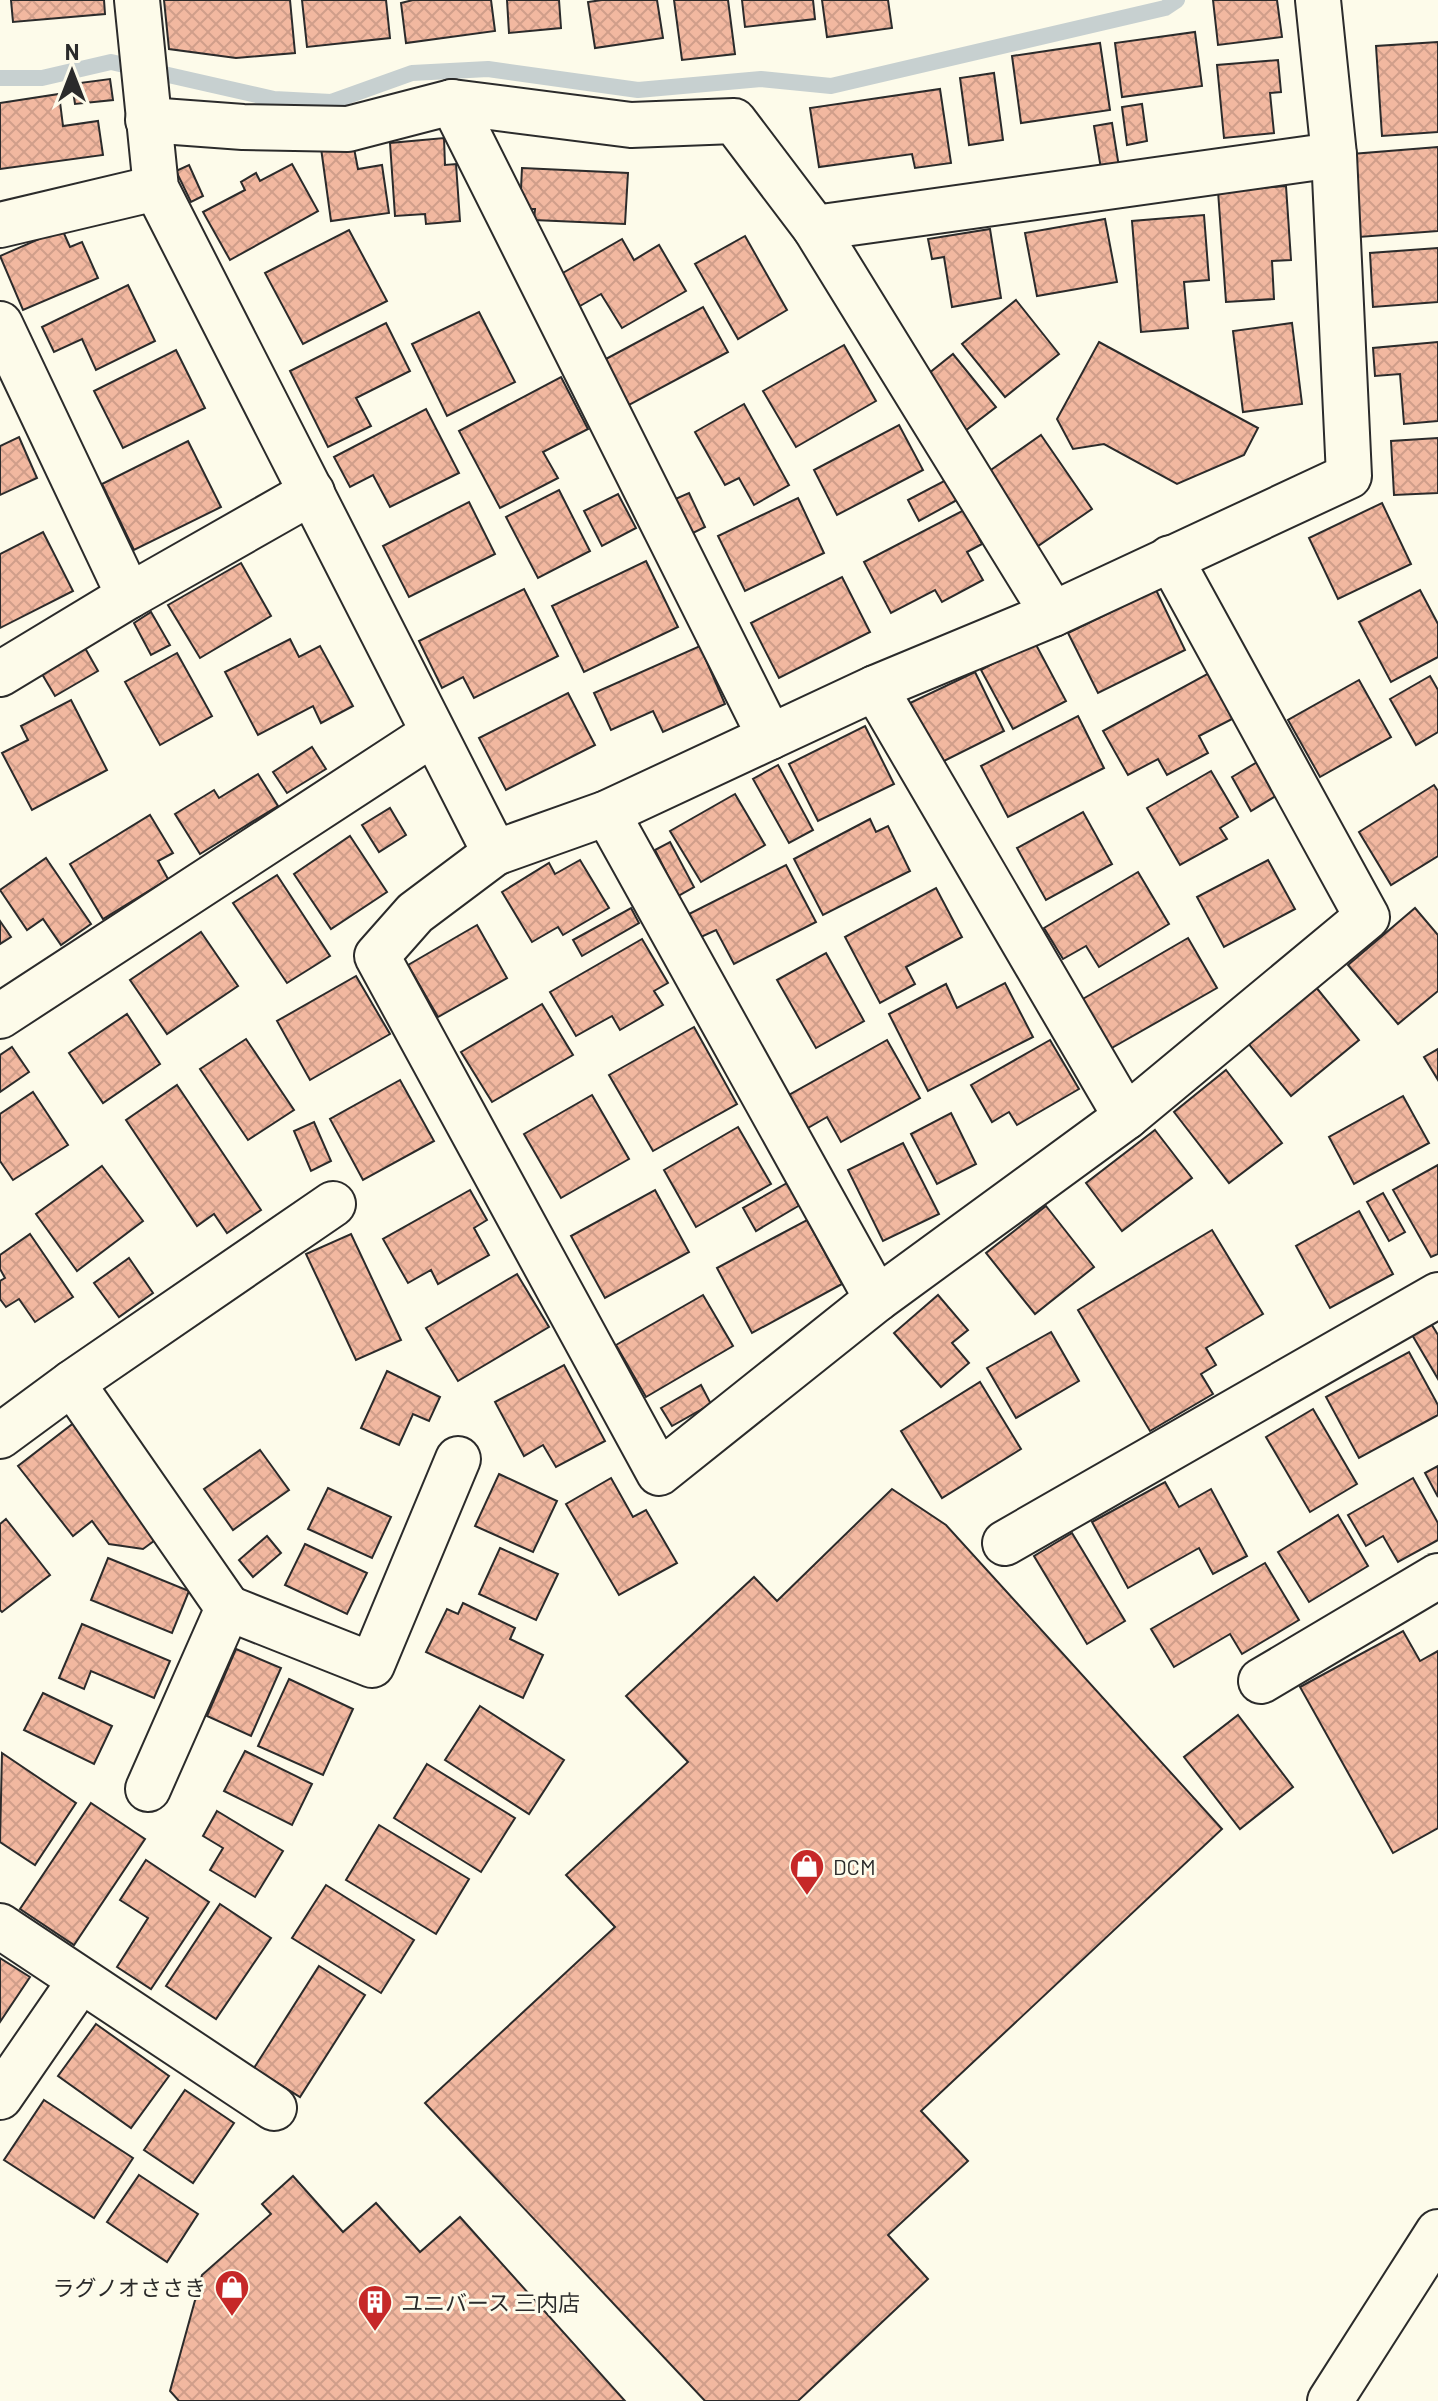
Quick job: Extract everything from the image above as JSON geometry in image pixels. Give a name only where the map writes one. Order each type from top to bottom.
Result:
[{"type":"street","points":[[137,0],[156,188],[495,853]]},
{"type":"street","points":[[1170,558],[1367,917],[1126,1117],[877,1299],[659,1473],[377,956],[415,913],[495,853],[607,813],[875,688],[1053,614],[1170,558],[1349,476],[1334,155],[1318,0]]},
{"type":"street","points":[[147,105],[243,127],[348,129],[452,102],[631,125],[734,121],[815,228],[1053,614]]},
{"type":"street","points":[[452,102],[770,737]]},
{"type":"street","points":[[815,228],[1334,155]]},
{"type":"street","points":[[0,225],[156,188]]},
{"type":"street","points":[[0,324],[129,596]]},
{"type":"street","points":[[0,674],[312,492]]},
{"type":"street","points":[[875,688],[1126,1117]]},
{"type":"street","points":[[0,1016],[432,734]]},
{"type":"street","points":[[607,813],[877,1299]]},
{"type":"street","points":[[0,1436],[333,1204]]},
{"type":"street","points":[[1005,1543],[1438,1295]]},
{"type":"street","points":[[72,1383],[228,1608],[372,1665],[458,1459]]},
{"type":"street","points":[[1261,1681],[1438,1576]]},
{"type":"street","points":[[148,1789],[228,1608]]},
{"type":"street","points":[[0,1926],[274,2108]]},
{"type":"street","points":[[0,2097],[80,1981]]},
{"type":"street","points":[[1330,2401],[1438,2232]]},
{"type":"building","points":[[11,0],[104,0],[105,14],[13,22]]},
{"type":"building","points":[[164,0],[290,0],[295,53],[236,58],[169,49]]},
{"type":"building","points":[[302,0],[386,0],[390,38],[307,47]]},
{"type":"building","points":[[413,0],[491,0],[495,31],[406,43],[401,3]]},
{"type":"building","points":[[507,0],[559,0],[561,28],[509,33]]},
{"type":"building","points":[[657,0],[663,38],[595,48],[588,2]]},
{"type":"building","points":[[674,0],[728,0],[735,54],[682,60]]},
{"type":"building","points":[[742,0],[813,0],[815,19],[745,27]]},
{"type":"building","points":[[822,0],[888,0],[892,28],[827,37]]},
{"type":"building","points":[[1213,0],[1277,0],[1282,37],[1218,45]]},
{"type":"building","points":[[1195,32],[1202,86],[1122,97],[1115,43]]},
{"type":"building","points":[[1438,42],[1438,132],[1382,136],[1376,46]]},
{"type":"building","points":[[1100,43],[1110,110],[1021,123],[1012,56]]},
{"type":"building","points":[[1278,60],[1281,92],[1270,93],[1274,133],[1224,138],[1217,65]]},
{"type":"building","points":[[994,73],[1003,140],[969,145],[960,78]]},
{"type":"building","points":[[110,79],[113,100],[75,104],[72,84]]},
{"type":"building","points":[[940,89],[951,163],[915,168],[912,154],[819,167],[810,108]]},
{"type":"building","points":[[59,94],[63,126],[98,121],[103,155],[0,169],[0,103]]},
{"type":"building","points":[[1142,104],[1147,141],[1127,145],[1122,107]]},
{"type":"building","points":[[1112,123],[1119,167],[1101,169],[1094,126]]},
{"type":"building","points":[[444,138],[445,165],[456,164],[460,221],[426,224],[425,214],[395,216],[390,143]]},
{"type":"building","points":[[353,143],[358,169],[382,165],[389,213],[331,221],[321,148]]},
{"type":"building","points":[[1438,147],[1438,231],[1359,237],[1352,154]]},
{"type":"building","points":[[292,164],[318,211],[230,260],[203,212],[245,190],[241,182],[256,173],[260,181]]},
{"type":"building","points":[[189,165],[203,196],[191,202],[176,171]]},
{"type":"building","points":[[522,168],[628,173],[625,224],[534,220],[535,209],[520,209]]},
{"type":"building","points":[[1286,186],[1291,260],[1272,261],[1274,299],[1226,302],[1218,191]]},
{"type":"building","points":[[1204,215],[1209,280],[1184,282],[1188,328],[1141,332],[1132,221]]},
{"type":"building","points":[[1105,219],[1117,282],[1037,296],[1025,233]]},
{"type":"building","points":[[62,229],[70,247],[82,242],[98,278],[23,310],[0,256]]},
{"type":"building","points":[[990,229],[1001,298],[952,307],[944,257],[932,259],[928,239]]},
{"type":"building","points":[[349,230],[387,301],[303,344],[265,273]]},
{"type":"building","points":[[745,236],[787,310],[738,339],[695,264]]},
{"type":"building","points":[[622,239],[634,260],[659,245],[686,291],[622,328],[601,294],[580,306],[561,274]]},
{"type":"building","points":[[1438,248],[1438,302],[1373,307],[1370,253]]},
{"type":"building","points":[[128,285],[155,341],[96,370],[82,339],[54,352],[42,327]]},
{"type":"building","points":[[1016,300],[1059,354],[1005,397],[962,344]]},
{"type":"building","points":[[703,307],[728,352],[629,405],[604,360]]},
{"type":"building","points":[[479,312],[515,382],[447,416],[412,344]]},
{"type":"building","points":[[386,323],[410,371],[356,398],[371,426],[328,447],[290,371]]},
{"type":"building","points":[[1292,323],[1302,404],[1243,412],[1233,331]]},
{"type":"building","points":[[1099,342],[1258,428],[1244,455],[1177,484],[1104,444],[1073,449],[1057,419]]},
{"type":"building","points":[[1438,342],[1438,421],[1404,424],[1400,374],[1375,376],[1373,348]]},
{"type":"building","points":[[844,345],[876,401],[796,447],[763,391]]},
{"type":"building","points":[[176,350],[205,408],[123,448],[94,391]]},
{"type":"building","points":[[953,354],[996,407],[965,431],[923,378]]},
{"type":"building","points":[[561,377],[588,429],[543,452],[558,478],[500,508],[459,431]]},
{"type":"building","points":[[744,404],[789,485],[754,505],[739,478],[725,485],[695,432]]},
{"type":"building","points":[[426,409],[459,473],[390,507],[373,475],[350,487],[334,457]]},
{"type":"building","points":[[899,425],[923,470],[837,515],[814,470]]},
{"type":"building","points":[[1041,435],[1092,509],[1038,546],[988,472]]},
{"type":"building","points":[[19,437],[37,478],[0,495],[0,446]]},
{"type":"building","points":[[1438,438],[1438,493],[1394,495],[1391,441]]},
{"type":"building","points":[[188,441],[221,507],[134,550],[102,484]]},
{"type":"building","points":[[946,480],[957,500],[919,521],[908,500]]},
{"type":"building","points":[[559,490],[590,551],[538,578],[506,517]]},
{"type":"building","points":[[689,493],[705,527],[689,535],[673,500]]},
{"type":"building","points":[[618,494],[636,528],[602,546],[584,511]]},
{"type":"building","points":[[798,498],[824,553],[745,591],[718,536]]},
{"type":"building","points":[[469,502],[495,554],[409,597],[383,546]]},
{"type":"building","points":[[1382,503],[1411,564],[1338,599],[1309,538]]},
{"type":"building","points":[[964,510],[982,544],[967,552],[983,580],[942,602],[935,590],[891,613],[864,562]]},
{"type":"building","points":[[43,532],[73,591],[0,628],[0,554]]},
{"type":"building","points":[[646,561],[678,627],[584,672],[552,606]]},
{"type":"building","points":[[241,563],[271,616],[200,658],[168,605]]},
{"type":"building","points":[[842,577],[870,632],[779,678],[751,623]]},
{"type":"building","points":[[524,589],[558,656],[474,698],[463,677],[442,688],[419,641]]},
{"type":"building","points":[[1156,590],[1185,650],[1098,693],[1068,633]]},
{"type":"building","points":[[1420,590],[1438,624],[1438,657],[1391,682],[1359,622]]},
{"type":"building","points":[[151,612],[170,645],[151,655],[134,623]]},
{"type":"building","points":[[290,639],[299,657],[320,646],[353,706],[321,723],[313,706],[258,735],[225,672]]},
{"type":"building","points":[[1034,641],[1066,701],[1013,729],[981,670]]},
{"type":"building","points":[[700,646],[725,704],[663,732],[653,711],[611,730],[594,693]]},
{"type":"building","points":[[85,648],[98,671],[55,696],[42,674]]},
{"type":"building","points":[[177,653],[212,716],[160,745],[125,682]]},
{"type":"building","points":[[975,672],[1004,731],[940,763],[910,703]]},
{"type":"building","points":[[1209,673],[1234,718],[1199,736],[1208,753],[1167,775],[1158,759],[1128,775],[1103,731]]},
{"type":"building","points":[[1430,676],[1438,690],[1438,732],[1416,745],[1390,699]]},
{"type":"building","points":[[1359,680],[1391,737],[1320,777],[1288,720]]},
{"type":"building","points":[[568,693],[595,745],[506,790],[479,738]]},
{"type":"building","points":[[71,700],[107,770],[32,810],[2,753],[28,740],[21,726]]},
{"type":"building","points":[[1078,716],[1104,768],[1008,817],[981,766]]},
{"type":"building","points":[[865,726],[894,784],[818,821],[789,764]]},
{"type":"building","points":[[312,747],[326,769],[287,793],[273,772]]},
{"type":"building","points":[[1259,761],[1279,794],[1251,811],[1232,777]]},
{"type":"building","points":[[778,765],[813,830],[789,843],[753,779]]},
{"type":"building","points":[[1211,771],[1238,817],[1220,828],[1227,839],[1180,865],[1147,808]]},
{"type":"building","points":[[258,774],[278,806],[200,854],[175,814],[214,790],[219,798]]},
{"type":"building","points":[[1434,785],[1438,791],[1438,856],[1391,885],[1359,832]]},
{"type":"building","points":[[735,794],[765,845],[701,882],[670,831]]},
{"type":"building","points":[[390,808],[406,835],[379,852],[362,825]]},
{"type":"building","points":[[1083,812],[1112,864],[1046,900],[1017,848]]},
{"type":"building","points":[[150,815],[173,853],[158,861],[168,879],[103,919],[70,864]]},
{"type":"building","points":[[870,819],[876,832],[888,826],[910,871],[823,915],[794,859]]},
{"type":"building","points":[[350,836],[387,892],[331,929],[294,874]]},
{"type":"building","points":[[670,842],[694,887],[678,896],[655,850]]},
{"type":"building","points":[[46,858],[91,924],[61,945],[43,919],[27,930],[0,890]]},
{"type":"building","points":[[580,860],[609,908],[563,935],[558,927],[532,942],[502,892],[549,863],[555,874]]},
{"type":"building","points":[[1268,860],[1295,909],[1224,947],[1197,897]]},
{"type":"building","points":[[786,865],[816,922],[734,964],[716,930],[701,937],[689,914]]},
{"type":"building","points":[[1138,872],[1169,924],[1099,967],[1086,946],[1063,959],[1044,928]]},
{"type":"building","points":[[277,875],[330,956],[287,983],[233,903]]},
{"type":"building","points":[[936,888],[962,937],[906,967],[915,984],[880,1003],[845,937]]},
{"type":"building","points":[[631,908],[639,923],[582,956],[573,940]]},
{"type":"building","points":[[1415,908],[1438,935],[1438,991],[1398,1024],[1348,965]]},
{"type":"building","points":[[0,921],[11,937],[0,944]]},
{"type":"building","points":[[477,925],[507,978],[438,1017],[408,965]]},
{"type":"building","points":[[201,932],[238,986],[167,1034],[130,980]]},
{"type":"building","points":[[1188,938],[1217,988],[1110,1049],[1081,1000]]},
{"type":"building","points":[[642,939],[668,983],[654,991],[663,1005],[620,1030],[612,1016],[576,1036],[550,992]]},
{"type":"building","points":[[826,953],[864,1021],[816,1048],[777,980]]},
{"type":"building","points":[[356,976],[390,1034],[310,1080],[277,1021]]},
{"type":"building","points":[[1005,983],[1033,1037],[928,1091],[889,1014],[946,984],[957,1008]]},
{"type":"building","points":[[1315,986],[1359,1040],[1291,1096],[1247,1042]]},
{"type":"building","points":[[542,1004],[573,1055],[492,1102],[461,1052]]},
{"type":"building","points":[[127,1014],[160,1064],[103,1103],[69,1053]]},
{"type":"building","points":[[694,1027],[737,1104],[653,1151],[609,1075]]},
{"type":"building","points":[[246,1039],[294,1110],[248,1140],[200,1069]]},
{"type":"building","points":[[887,1040],[920,1098],[841,1142],[827,1117],[808,1128],[789,1095]]},
{"type":"building","points":[[1050,1040],[1079,1089],[1017,1125],[1009,1112],[992,1122],[971,1085]]},
{"type":"building","points":[[12,1047],[29,1072],[0,1092],[0,1055]]},
{"type":"building","points":[[1438,1049],[1438,1080],[1424,1057]]},
{"type":"building","points":[[1226,1070],[1282,1143],[1229,1183],[1174,1112]]},
{"type":"building","points":[[400,1080],[434,1141],[363,1180],[330,1119]]},
{"type":"building","points":[[177,1085],[261,1210],[227,1233],[214,1214],[197,1226],[126,1120]]},
{"type":"building","points":[[33,1092],[68,1145],[13,1180],[0,1161],[0,1114]]},
{"type":"building","points":[[592,1095],[629,1159],[561,1198],[524,1134]]},
{"type":"building","points":[[1403,1096],[1429,1143],[1354,1184],[1329,1137]]},
{"type":"building","points":[[951,1113],[976,1164],[937,1184],[911,1134]]},
{"type":"building","points":[[314,1122],[331,1161],[311,1171],[294,1131]]},
{"type":"building","points":[[738,1127],[771,1184],[696,1227],[664,1170]]},
{"type":"building","points":[[1155,1130],[1192,1178],[1122,1231],[1086,1183]]},
{"type":"building","points":[[903,1143],[939,1214],[883,1241],[848,1170]]},
{"type":"building","points":[[1438,1165],[1438,1254],[1431,1257],[1393,1190]]},
{"type":"building","points":[[102,1166],[143,1221],[77,1271],[36,1214]]},
{"type":"building","points":[[787,1183],[800,1205],[756,1231],[743,1208]]},
{"type":"building","points":[[470,1190],[487,1220],[474,1228],[489,1255],[438,1284],[431,1270],[408,1283],[383,1239]]},
{"type":"building","points":[[655,1190],[689,1252],[605,1298],[571,1236]]},
{"type":"building","points":[[1383,1193],[1405,1232],[1389,1241],[1367,1202]]},
{"type":"building","points":[[1046,1206],[1094,1267],[1035,1314],[986,1253]]},
{"type":"building","points":[[1359,1211],[1393,1274],[1330,1308],[1296,1246]]},
{"type":"building","points":[[807,1220],[842,1284],[752,1333],[717,1268]]},
{"type":"building","points":[[1212,1230],[1263,1314],[1206,1348],[1216,1365],[1201,1374],[1213,1394],[1150,1431],[1078,1310]]},
{"type":"building","points":[[30,1234],[73,1297],[35,1322],[19,1299],[6,1307],[0,1299],[0,1281],[5,1278],[0,1269],[0,1255]]},
{"type":"building","points":[[351,1234],[401,1340],[356,1360],[306,1254]]},
{"type":"building","points":[[129,1258],[153,1293],[119,1317],[94,1283]]},
{"type":"building","points":[[517,1274],[549,1327],[458,1381],[426,1328]]},
{"type":"building","points":[[703,1295],[733,1346],[646,1397],[616,1345]]},
{"type":"building","points":[[938,1295],[968,1330],[952,1343],[969,1363],[941,1387],[894,1333]]},
{"type":"building","points":[[1430,1322],[1438,1335],[1438,1379],[1411,1333]]},
{"type":"building","points":[[1051,1332],[1079,1381],[1016,1418],[987,1368]]},
{"type":"building","points":[[1409,1352],[1438,1405],[1438,1415],[1359,1458],[1326,1397]]},
{"type":"building","points":[[564,1365],[605,1441],[556,1467],[543,1445],[524,1456],[495,1402]]},
{"type":"building","points":[[387,1371],[440,1397],[429,1421],[413,1414],[399,1445],[361,1428]]},
{"type":"building","points":[[980,1382],[1021,1449],[942,1498],[901,1431]]},
{"type":"building","points":[[701,1385],[711,1404],[672,1426],[661,1408]]},
{"type":"building","points":[[1313,1409],[1357,1484],[1310,1512],[1266,1437]]},
{"type":"building","points":[[75,1422],[162,1535],[143,1549],[109,1544],[92,1521],[73,1536],[18,1466]]},
{"type":"building","points":[[260,1450],[289,1490],[233,1530],[204,1489]]},
{"type":"building","points":[[1438,1466],[1438,1497],[1425,1473]]},
{"type":"building","points":[[499,1474],[557,1501],[533,1552],[475,1526]]},
{"type":"building","points":[[611,1478],[633,1517],[646,1510],[677,1563],[619,1595],[566,1504]]},
{"type":"building","points":[[1413,1478],[1438,1523],[1438,1540],[1398,1562],[1383,1536],[1366,1546],[1348,1515]]},
{"type":"building","points":[[1165,1482],[1179,1507],[1211,1489],[1247,1556],[1213,1574],[1199,1548],[1128,1588],[1092,1522]]},
{"type":"building","points":[[328,1488],[391,1517],[372,1558],[308,1529]]},
{"type":"building","points":[[892,1489],[946,1525],[1222,1829],[921,2111],[968,2161],[888,2235],[928,2279],[798,2401],[705,2401],[425,2103],[615,1927],[566,1875],[688,1762],[626,1696],[754,1577],[777,1601]]},
{"type":"building","points":[[1338,1515],[1368,1566],[1309,1602],[1278,1552]]},
{"type":"building","points":[[6,1519],[50,1575],[2,1612],[0,1524]]},
{"type":"building","points":[[1072,1533],[1125,1621],[1087,1644],[1034,1556]]},
{"type":"building","points":[[267,1536],[281,1553],[253,1577],[239,1560]]},
{"type":"building","points":[[305,1544],[367,1573],[347,1614],[285,1585]]},
{"type":"building","points":[[500,1548],[558,1574],[536,1620],[479,1594]]},
{"type":"building","points":[[108,1558],[189,1591],[172,1633],[91,1600]]},
{"type":"building","points":[[1265,1563],[1299,1620],[1242,1654],[1230,1634],[1174,1667],[1151,1629]]},
{"type":"building","points":[[463,1603],[515,1628],[510,1639],[543,1655],[523,1698],[426,1652],[447,1609],[458,1614]]},
{"type":"building","points":[[82,1624],[170,1661],[154,1698],[91,1671],[84,1689],[59,1678]]},
{"type":"building","points":[[1403,1631],[1420,1661],[1438,1651],[1438,1828],[1393,1853],[1300,1687]]},
{"type":"building","points":[[236,1649],[281,1668],[251,1736],[207,1716]]},
{"type":"building","points":[[289,1679],[353,1709],[323,1775],[258,1746]]},
{"type":"building","points":[[43,1693],[112,1726],[94,1764],[24,1730]]},
{"type":"building","points":[[480,1706],[564,1760],[529,1814],[445,1760]]},
{"type":"building","points":[[1238,1715],[1293,1787],[1240,1829],[1184,1757]]},
{"type":"building","points":[[245,1751],[312,1784],[292,1825],[224,1791]]},
{"type":"building","points":[[2,1753],[76,1803],[35,1865],[0,1842]]},
{"type":"building","points":[[427,1764],[515,1818],[481,1872],[394,1818]]},
{"type":"building","points":[[91,1803],[145,1839],[74,1945],[20,1909]]},
{"type":"building","points":[[217,1811],[283,1851],[255,1897],[210,1870],[223,1848],[203,1836]]},
{"type":"building","points":[[379,1825],[469,1879],[436,1934],[346,1880]]},
{"type":"building","points":[[146,1860],[209,1902],[151,1989],[117,1967],[148,1918],[120,1900]]},
{"type":"building","points":[[326,1885],[414,1940],[381,1993],[292,1938]]},
{"type":"building","points":[[220,1904],[271,1938],[216,2019],[166,1986]]},
{"type":"building","points":[[0,1958],[30,1977],[0,2022]]},
{"type":"building","points":[[319,1966],[365,1995],[300,2097],[254,2068]]},
{"type":"building","points":[[96,2024],[169,2076],[131,2128],[58,2076]]},
{"type":"building","points":[[185,2090],[234,2123],[193,2183],[144,2150]]},
{"type":"building","points":[[44,2100],[133,2158],[94,2218],[4,2160]]},
{"type":"building","points":[[139,2175],[198,2214],[167,2262],[107,2222]]},
{"type":"building","name":"ユニバース 三内店","points":[[293,2176],[343,2232],[376,2203],[420,2252],[460,2217],[625,2401],[179,2401],[170,2391],[202,2275],[271,2214],[262,2204]]},
{"type":"waterway","points":[[0,78],[42,78],[111,62],[274,99],[331,102],[412,73],[488,69],[638,90],[761,79],[831,86],[1165,8],[1177,0]]},
{"type":"place","name":"DCM","points":[[807,1897]]},
{"type":"place","name":"ラグノオささき","points":[[232,2318]]},
{"type":"place","name":"ユニバース 三内店","points":[[375,2333]]}]
